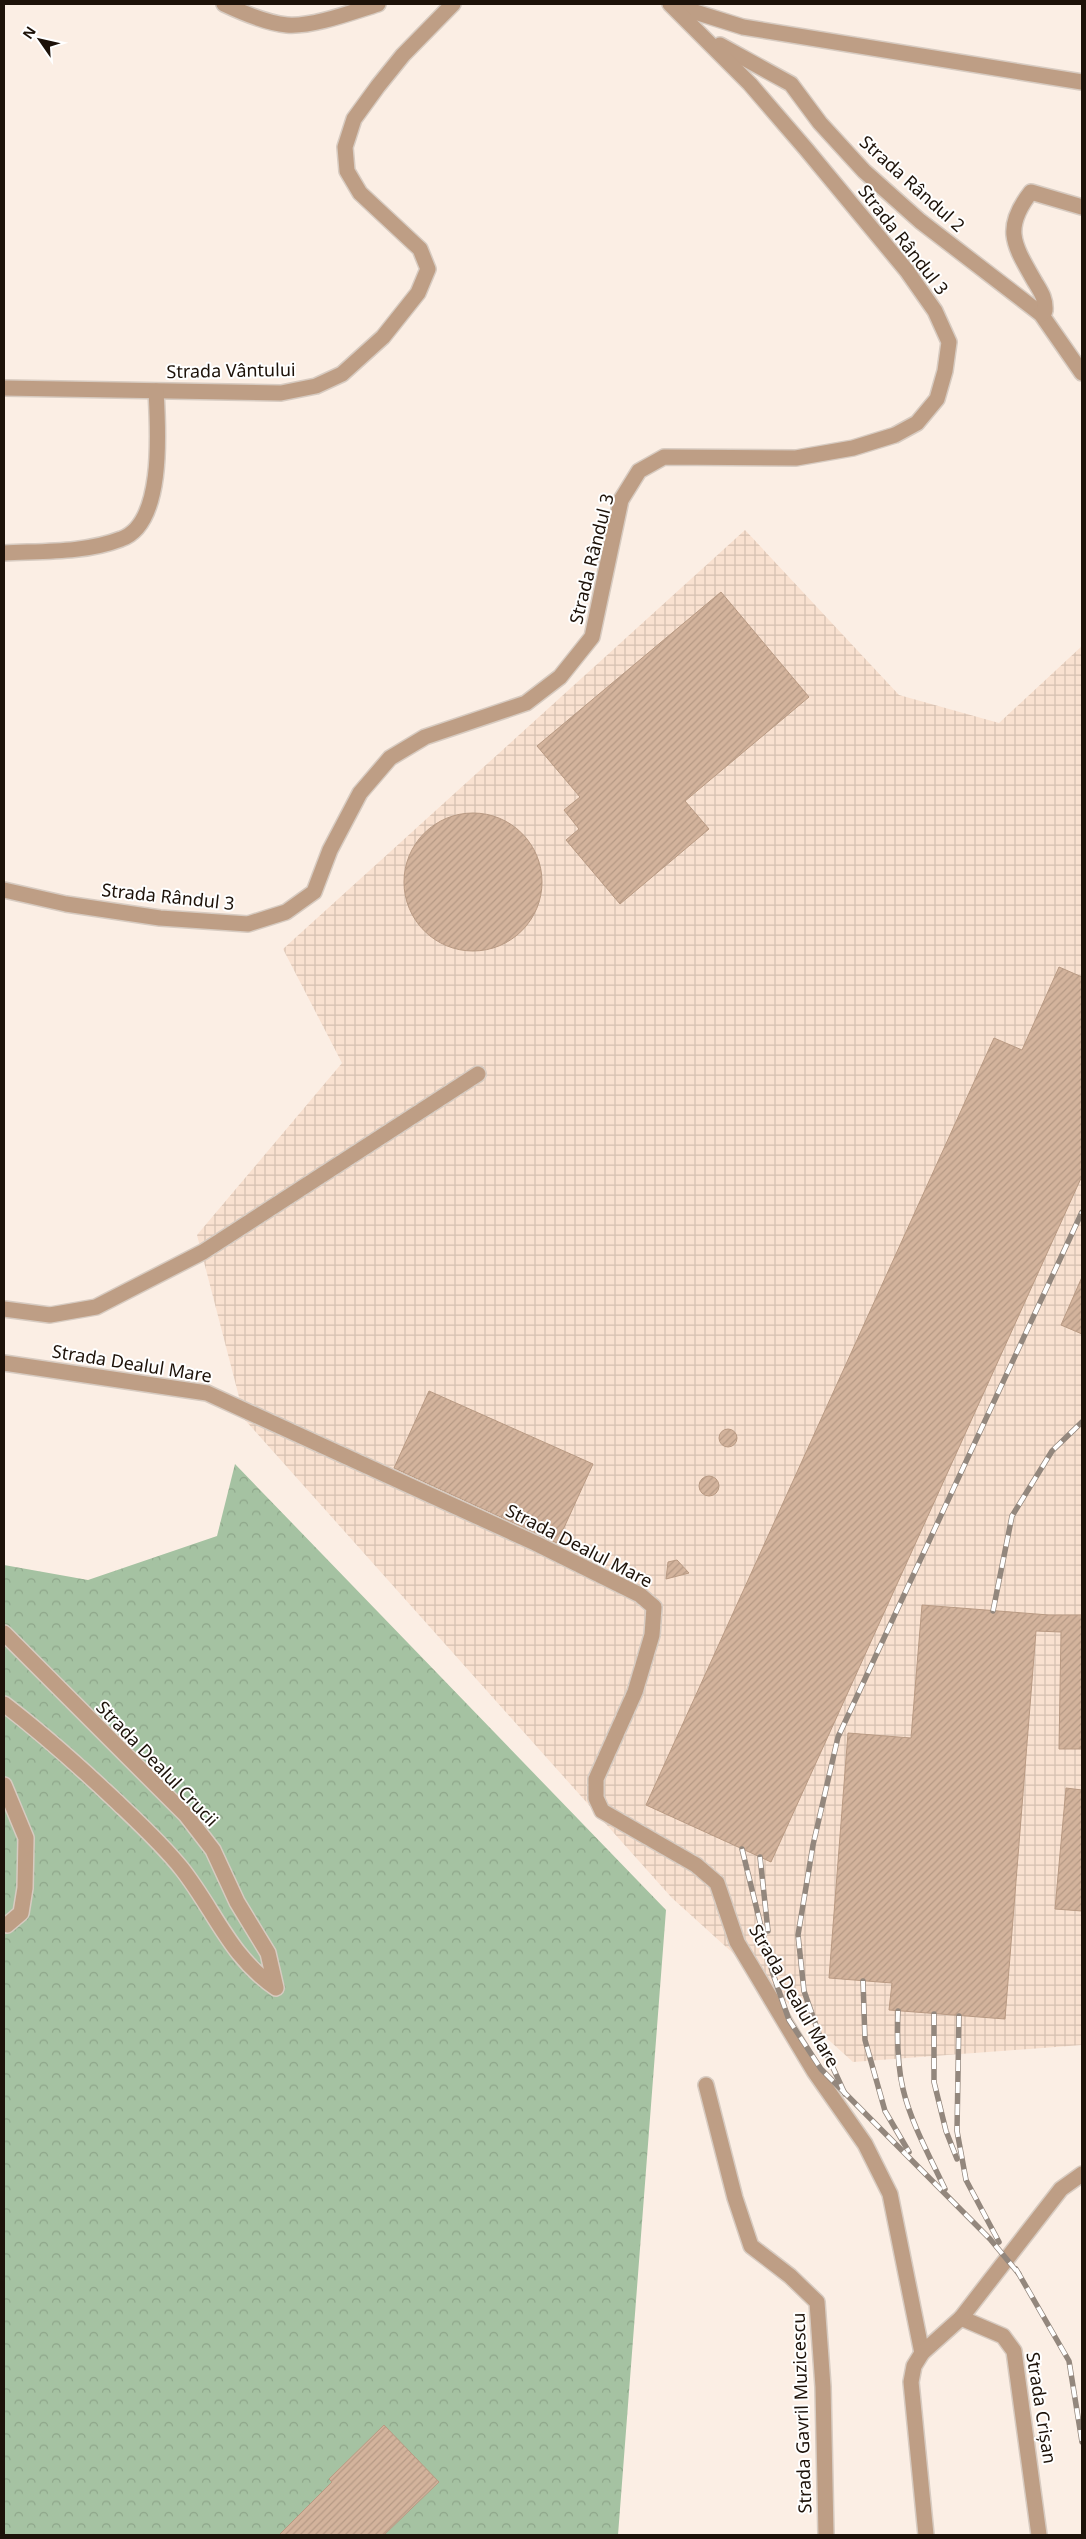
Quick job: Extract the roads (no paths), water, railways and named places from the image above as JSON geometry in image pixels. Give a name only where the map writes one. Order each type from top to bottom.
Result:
[{"type":"street","points":[[224,4],[246,14],[287,25],[330,19],[378,4]]},
{"type":"street","name":"Strada Vântului","points":[[4,388],[282,393],[316,386],[342,374],[382,337],[418,293],[428,269],[420,249],[360,193],[347,171],[344,147],[354,119],[378,86],[403,55],[454,4]]},
{"type":"street","name":"Strada Rândul 3","points":[[4,890],[66,904],[160,918],[248,924],[286,912],[314,892],[330,850],[360,793],[390,758],[425,737],[526,703],[565,670],[592,637],[622,500],[640,471],[664,457],[796,458],[853,448],[895,435],[917,423],[937,398],[945,371],[949,342],[935,311],[907,270],[750,84],[670,4]]},
{"type":"street","name":"Strada Rândul 3","points":[[670,4],[743,27],[1082,82]]},
{"type":"street","name":"Strada Rândul 2","points":[[705,38],[791,84],[820,123],[864,171],[920,221],[1041,314],[1082,373]]},
{"type":"street","points":[[1041,314],[1045,310],[1046,300],[1017,250],[1012,223],[1019,207],[1031,192],[1082,208]]},
{"type":"street","points":[[4,553],[84,548],[116,541],[123,539],[143,521],[155,489],[158,437],[156,391]]},
{"type":"street","points":[[4,1309],[50,1315],[96,1307],[203,1252],[478,1074]]},
{"type":"street","name":"Strada Dealul Mare","points":[[4,1363],[207,1393],[535,1543],[640,1595],[654,1607],[652,1635],[636,1692],[596,1779],[596,1798],[602,1811],[696,1865],[717,1883],[737,1942],[814,2071],[864,2144],[890,2194],[922,2353]]},
{"type":"street","name":"Strada Dealul Crucii","points":[[4,1633],[186,1815],[213,1850],[237,1902],[268,1953],[276,1988],[256,1974],[223,1932],[182,1869],[134,1818],[78,1766],[4,1704]]},
{"type":"street","points":[[4,1784],[26,1838],[26,1888],[21,1913],[7,1925],[4,1924]]},
{"type":"street","name":"Strada Gavril Muzicescu","points":[[706,2085],[735,2198],[751,2246],[790,2276],[817,2302],[823,2387],[826,2535]]},
{"type":"street","points":[[926,2535],[911,2382],[914,2366],[922,2353],[961,2318],[1061,2189],[1082,2174]]},
{"type":"street","name":"Strada Crișan","points":[[961,2318],[1003,2336],[1014,2351],[1039,2535]]},
{"type":"railway","points":[[845,2094],[824,2048],[804,1991],[798,1935],[813,1845],[838,1737],[1082,1212]]},
{"type":"railway","points":[[993,1611],[1012,1516],[1052,1451],[1082,1422]]},
{"type":"railway","points":[[742,1849],[772,1971],[789,2020],[821,2069],[990,2239],[1019,2274]]},
{"type":"railway","points":[[760,1857],[768,1931]]},
{"type":"railway","points":[[863,1981],[865,2040],[885,2111],[909,2152]]},
{"type":"railway","points":[[898,2011],[898,2050],[906,2102],[945,2189]]},
{"type":"railway","points":[[934,2014],[934,2082],[946,2131],[957,2159]]},
{"type":"railway","points":[[959,2016],[957,2131],[966,2180],[999,2242]]},
{"type":"railway","points":[[1016,2269],[1069,2361],[1082,2442]]}]
